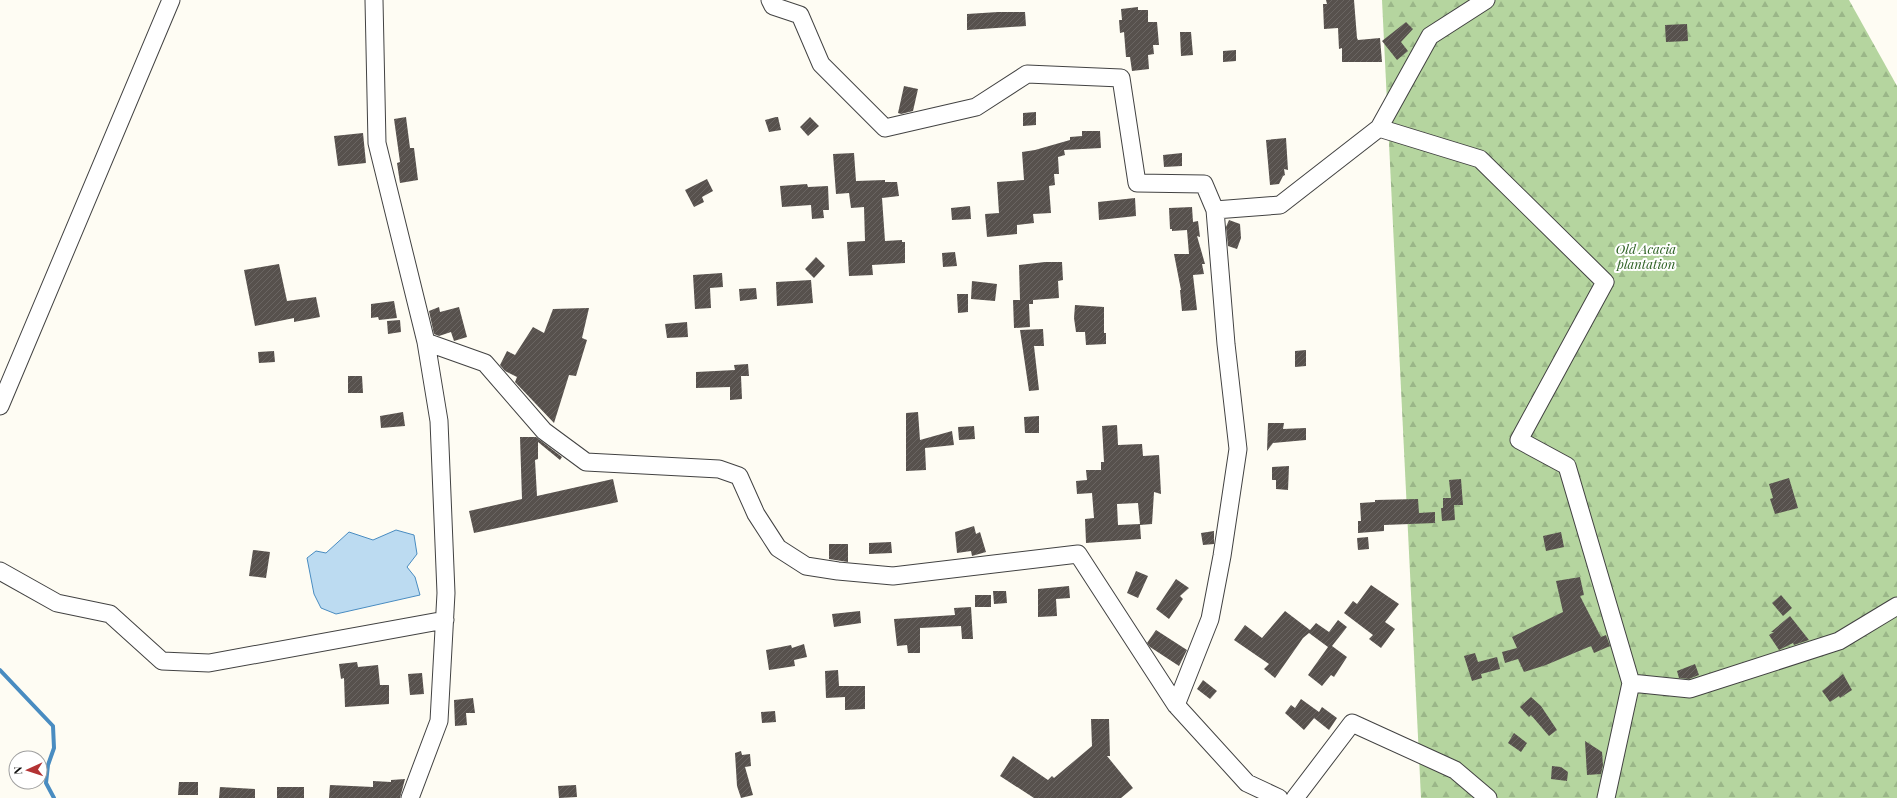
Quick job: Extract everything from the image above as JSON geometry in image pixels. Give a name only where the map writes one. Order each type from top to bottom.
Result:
[{"type":"street","points":[[0,406],[171,0]]},
{"type":"street","points":[[374,0],[376,143],[426,342],[439,421],[446,593],[439,721],[410,798]]},
{"type":"street","points":[[770,0],[773,6],[800,15],[821,64],[885,128],[976,107],[1027,74],[1121,78],[1137,183],[1204,184],[1215,210],[1226,344],[1238,449],[1222,556],[1210,619],[1176,705]]},
{"type":"street","points":[[1215,210],[1280,205],[1379,128],[1430,36],[1486,0]]},
{"type":"street","points":[[1379,128],[1480,159],[1604,282],[1519,440],[1567,466],[1631,683],[1606,798]]},
{"type":"street","points":[[426,342],[485,363],[544,432],[586,462],[719,469],[739,476],[756,514],[778,548],[806,566],[838,571],[893,576],[1078,554],[1176,705],[1247,783],[1279,798]]},
{"type":"street","points":[[0,571],[57,603],[110,614],[162,661],[209,663],[445,620]]},
{"type":"street","points":[[1631,683],[1690,689],[1839,641],[1897,606]]},
{"type":"street","points":[[1295,798],[1352,723],[1455,770],[1488,798]]},
{"type":"green space","name":"Old Acacia plantation","points":[[1382,0],[1849,0],[1897,86],[1897,798],[1421,798]]},
{"type":"water","points":[[396,530],[414,535],[417,554],[407,567],[415,577],[420,595],[336,614],[321,608],[314,594],[307,558],[316,551],[326,553],[349,532],[373,540]]},
{"type":"building","points":[[1326,0],[1354,0],[1357,38],[1358,40],[1380,38],[1382,62],[1342,62],[1342,48],[1339,49],[1338,28],[1324,29],[1323,4],[1327,4]]},
{"type":"building","points":[[1138,7],[1138,10],[1148,10],[1148,22],[1157,22],[1159,45],[1153,45],[1154,54],[1148,55],[1149,69],[1132,71],[1130,57],[1126,57],[1124,32],[1120,33],[1119,20],[1122,20],[1121,9]]},
{"type":"building","points":[[1025,12],[1026,26],[967,30],[967,14]]},
{"type":"building","points":[[1406,22],[1413,29],[1401,42],[1408,51],[1397,60],[1382,41]]},
{"type":"building","points":[[1687,24],[1688,41],[1666,42],[1665,25]]},
{"type":"building","points":[[1180,32],[1191,32],[1193,55],[1181,56]]},
{"type":"building","points":[[1236,50],[1236,61],[1223,62],[1223,51]]},
{"type":"building","points":[[904,86],[918,89],[913,111],[901,114],[898,113]]},
{"type":"building","points":[[1036,112],[1036,125],[1023,126],[1023,113]]},
{"type":"building","points":[[406,117],[410,148],[414,148],[418,180],[400,183],[397,163],[400,162],[394,119]]},
{"type":"building","points":[[778,117],[781,130],[769,132],[765,120]]},
{"type":"building","points":[[810,117],[819,126],[808,136],[800,127]]},
{"type":"building","points":[[1082,131],[1100,131],[1101,148],[1064,150],[1065,155],[1058,157],[1059,174],[1054,174],[1055,185],[1049,186],[1051,213],[1033,214],[1034,223],[1017,225],[1017,234],[987,237],[985,214],[999,213],[997,182],[1024,180],[1022,152],[1035,150],[1070,140],[1070,137],[1082,136]]},
{"type":"building","points":[[363,133],[366,163],[338,166],[334,136]]},
{"type":"building","points":[[1286,138],[1288,170],[1284,169],[1285,175],[1279,184],[1270,185],[1266,140]]},
{"type":"building","points":[[854,153],[856,181],[885,180],[885,182],[897,182],[899,196],[882,198],[885,241],[902,240],[902,242],[905,242],[905,263],[872,265],[873,275],[849,276],[847,242],[865,241],[864,207],[851,208],[849,193],[836,194],[833,154]]},
{"type":"building","points":[[1182,153],[1182,166],[1164,167],[1163,155]]},
{"type":"building","points":[[707,179],[713,191],[702,197],[704,202],[694,207],[685,190]]},
{"type":"building","points":[[807,184],[808,187],[828,186],[829,210],[823,210],[824,218],[812,219],[811,205],[782,207],[780,186]]},
{"type":"building","points":[[1135,198],[1136,216],[1099,220],[1098,202]]},
{"type":"building","points":[[970,206],[971,219],[952,220],[951,208]]},
{"type":"building","points":[[1192,207],[1193,222],[1198,221],[1200,237],[1197,236],[1205,264],[1202,264],[1204,274],[1193,275],[1197,310],[1182,311],[1181,290],[1174,254],[1189,254],[1187,230],[1172,231],[1172,229],[1170,229],[1169,208]]},
{"type":"building","points":[[1229,220],[1240,224],[1241,238],[1237,249],[1228,246],[1226,227]]},
{"type":"building","points":[[955,252],[957,266],[943,267],[942,253]]},
{"type":"building","points":[[816,257],[825,266],[814,278],[805,269]]},
{"type":"building","points":[[1062,262],[1063,280],[1058,281],[1059,298],[1033,300],[1033,304],[1029,304],[1030,327],[1014,328],[1013,300],[1020,300],[1019,265]]},
{"type":"building","points":[[279,264],[287,301],[316,297],[320,317],[294,322],[294,318],[255,326],[244,270]]},
{"type":"building","points":[[722,273],[723,287],[710,288],[711,308],[695,309],[693,275]]},
{"type":"building","points":[[811,280],[813,303],[777,306],[776,282]]},
{"type":"building","points":[[972,281],[997,284],[995,301],[971,299]]},
{"type":"building","points":[[756,288],[757,299],[740,301],[739,289]]},
{"type":"building","points":[[957,294],[968,294],[968,312],[958,313]]},
{"type":"building","points":[[394,301],[397,318],[379,320],[378,317],[371,318],[371,304]]},
{"type":"building","points":[[1075,305],[1104,307],[1104,333],[1106,333],[1106,344],[1086,345],[1085,332],[1076,332],[1074,318]]},
{"type":"building","points":[[439,307],[440,312],[459,307],[467,337],[454,341],[451,332],[439,336],[434,334],[429,311]]},
{"type":"building","points":[[589,308],[582,338],[587,340],[576,376],[569,375],[554,423],[515,382],[517,377],[505,371],[500,365],[507,351],[515,355],[533,327],[544,333],[553,309]]},
{"type":"building","points":[[400,320],[401,332],[388,334],[387,321]]},
{"type":"building","points":[[687,322],[688,337],[667,338],[665,324]]},
{"type":"building","points":[[1043,329],[1044,346],[1034,346],[1039,390],[1029,391],[1020,330]]},
{"type":"building","points":[[1306,350],[1306,366],[1295,367],[1295,351]]},
{"type":"building","points":[[274,351],[275,362],[259,363],[258,352]]},
{"type":"building","points":[[748,364],[749,376],[741,376],[742,399],[730,400],[730,387],[696,388],[696,372],[735,370],[734,365]]},
{"type":"building","points":[[348,376],[362,376],[363,393],[348,393]]},
{"type":"building","points":[[403,412],[405,426],[381,428],[380,416]]},
{"type":"building","points":[[918,412],[920,440],[952,431],[954,445],[925,448],[926,470],[906,471],[906,413]]},
{"type":"building","points":[[1039,416],[1039,433],[1025,433],[1024,417]]},
{"type":"building","points":[[1268,423],[1284,423],[1283,429],[1306,428],[1306,440],[1273,443],[1267,451]]},
{"type":"building","points":[[1117,425],[1118,445],[1142,444],[1143,456],[1159,455],[1161,494],[1154,492],[1152,524],[1140,525],[1141,539],[1086,543],[1085,519],[1094,518],[1092,493],[1077,494],[1076,481],[1087,480],[1086,470],[1101,470],[1101,462],[1104,462],[1102,426]],"holes":[[[1138,503],[1140,524],[1118,525],[1117,504]]]},
{"type":"building","points":[[974,426],[975,439],[959,440],[958,427]]},
{"type":"building","points":[[520,437],[536,437],[562,457],[560,460],[538,442],[538,459],[535,460],[537,496],[613,479],[618,502],[474,533],[469,511],[522,499]]},
{"type":"building","points":[[1289,466],[1288,490],[1276,489],[1276,480],[1272,480],[1272,467]]},
{"type":"building","points":[[1789,478],[1798,508],[1775,514],[1770,499],[1773,498],[1769,484]]},
{"type":"building","points":[[1461,479],[1463,505],[1454,505],[1455,520],[1442,521],[1441,508],[1443,508],[1443,498],[1451,498],[1449,480]]},
{"type":"building","points":[[1418,499],[1419,513],[1435,512],[1435,523],[1384,525],[1384,531],[1358,533],[1358,521],[1361,521],[1360,503],[1375,502],[1375,500]]},
{"type":"building","points":[[974,526],[976,534],[980,532],[986,552],[972,556],[971,551],[957,553],[955,532]]},
{"type":"building","points":[[1214,531],[1214,544],[1203,545],[1201,533]]},
{"type":"building","points":[[1561,532],[1564,547],[1546,551],[1543,536]]},
{"type":"building","points":[[1368,537],[1369,549],[1358,550],[1357,538]]},
{"type":"building","points":[[891,542],[892,553],[869,554],[869,543]]},
{"type":"building","points":[[829,544],[848,544],[848,562],[829,559]]},
{"type":"building","points":[[253,550],[270,552],[266,578],[249,576]]},
{"type":"building","points":[[1136,571],[1148,576],[1138,598],[1127,593]]},
{"type":"building","points":[[1580,577],[1584,595],[1580,596],[1601,637],[1606,635],[1610,646],[1594,653],[1591,646],[1546,665],[1524,672],[1518,659],[1505,663],[1502,652],[1517,648],[1512,637],[1563,612],[1556,581]]},
{"type":"building","points":[[1176,579],[1189,588],[1180,596],[1183,599],[1169,619],[1156,609]]},
{"type":"building","points":[[1371,585],[1399,604],[1385,622],[1395,629],[1381,648],[1369,639],[1373,635],[1344,613],[1353,601],[1357,604]]},
{"type":"building","points":[[1069,586],[1070,598],[1056,599],[1057,616],[1038,617],[1038,589]]},
{"type":"building","points":[[993,591],[1006,591],[1007,603],[994,604]]},
{"type":"building","points":[[975,595],[991,595],[991,607],[975,607]]},
{"type":"building","points":[[1781,595],[1792,608],[1783,616],[1772,603]]},
{"type":"building","points":[[971,607],[973,639],[962,639],[961,626],[920,628],[920,653],[908,653],[907,645],[897,646],[894,619],[955,615],[954,608]]},
{"type":"building","points":[[860,611],[861,623],[834,627],[832,614]]},
{"type":"building","points":[[1285,611],[1310,630],[1316,623],[1329,632],[1338,620],[1347,627],[1332,646],[1347,657],[1334,677],[1331,675],[1322,686],[1308,675],[1328,647],[1309,633],[1303,638],[1275,678],[1264,669],[1269,664],[1234,640],[1245,625],[1262,638]]},
{"type":"building","points":[[1790,616],[1809,640],[1794,645],[1793,643],[1779,650],[1769,635]]},
{"type":"building","points":[[1156,630],[1187,650],[1179,666],[1150,647],[1147,643]]},
{"type":"building","points":[[804,644],[807,657],[794,660],[795,666],[769,670],[766,650],[791,645],[792,648]]},
{"type":"building","points":[[1475,653],[1478,662],[1497,657],[1500,669],[1481,674],[1482,678],[1472,681],[1464,656]]},
{"type":"building","points":[[357,662],[358,667],[378,665],[380,685],[389,685],[389,704],[345,707],[344,678],[341,679],[339,664]]},
{"type":"building","points":[[1695,664],[1699,675],[1689,679],[1679,678],[1677,671]]},
{"type":"building","points":[[838,670],[839,686],[865,686],[865,709],[845,710],[845,697],[826,698],[825,671]]},
{"type":"building","points":[[422,673],[424,694],[410,695],[408,674]]},
{"type":"building","points":[[1843,674],[1852,690],[1840,698],[1839,696],[1830,702],[1822,691]]},
{"type":"building","points":[[1203,680],[1217,691],[1210,699],[1197,689]]},
{"type":"building","points":[[1531,697],[1541,706],[1557,730],[1549,736],[1531,715],[1529,717],[1520,707]]},
{"type":"building","points":[[473,698],[475,713],[466,713],[467,725],[455,726],[454,700]]},
{"type":"building","points":[[1301,699],[1319,712],[1322,707],[1337,718],[1329,730],[1314,718],[1304,730],[1285,713],[1291,705],[1295,708]]},
{"type":"building","points":[[775,711],[776,722],[762,723],[761,712]]},
{"type":"building","points":[[1091,719],[1109,719],[1110,756],[1107,756],[1133,788],[1121,798],[1034,798],[1000,776],[1013,756],[1048,780],[1052,776],[1054,778],[1092,746]]},
{"type":"building","points":[[1514,733],[1527,743],[1521,752],[1508,743]]},
{"type":"building","points":[[1585,741],[1602,752],[1603,765],[1601,774],[1587,775]]},
{"type":"building","points":[[741,751],[742,755],[750,754],[751,766],[745,767],[753,795],[741,798],[737,786],[735,753]]},
{"type":"building","points":[[1552,766],[1561,767],[1568,772],[1567,781],[1551,779]]},
{"type":"building","points":[[405,779],[400,798],[329,798],[330,785],[373,787],[373,781],[391,782],[391,780]]},
{"type":"building","points":[[179,782],[198,782],[198,795],[178,795]]},
{"type":"building","points":[[576,785],[577,797],[559,798],[558,786]]},
{"type":"building","points":[[220,787],[255,789],[255,798],[219,798]]},
{"type":"building","points":[[277,787],[304,787],[304,798],[277,798]]},
{"type":"waterway","points":[[0,670],[53,726],[54,748],[48,765],[46,783],[54,798]]}]
